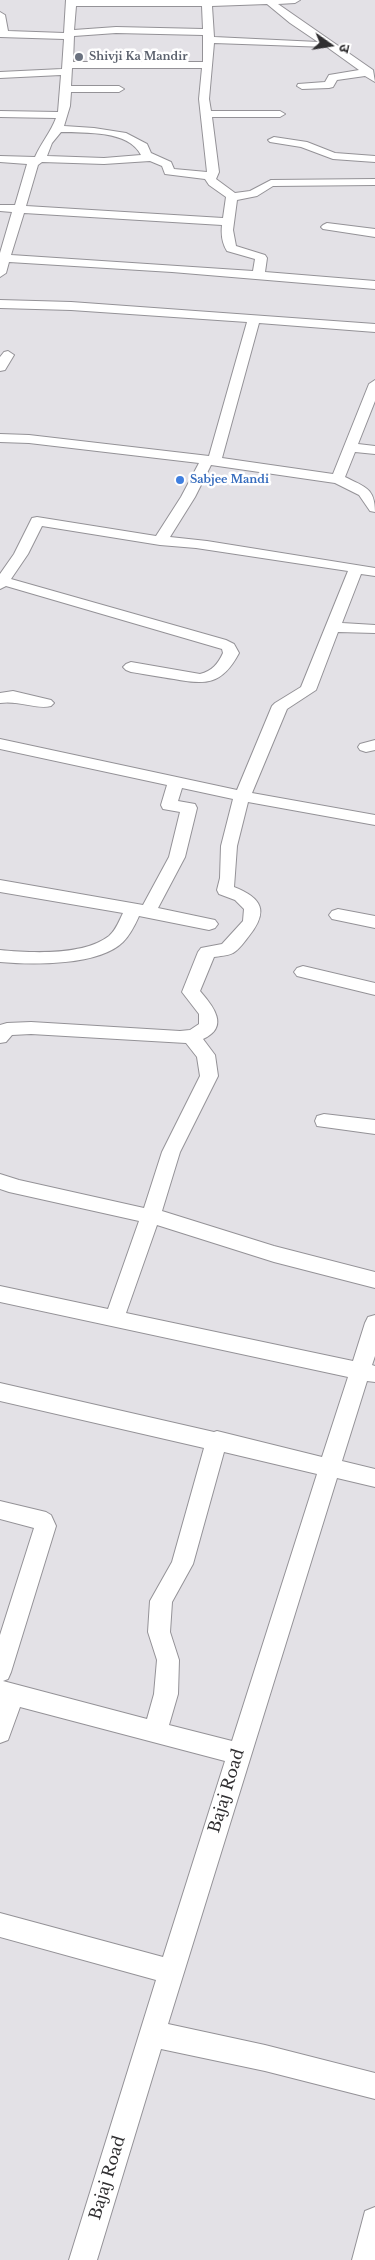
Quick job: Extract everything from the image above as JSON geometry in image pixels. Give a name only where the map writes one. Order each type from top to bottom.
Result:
[{"type":"street","points":[[0,273],[2,258],[33,162],[38,160],[47,142],[58,129],[62,115],[66,89],[71,1],[207,2],[295,0]]},
{"type":"street","points":[[269,1],[295,24],[333,45],[372,76]]},
{"type":"street","points":[[207,2],[208,65],[204,99],[211,147],[211,182],[225,188],[231,197],[228,222],[229,244],[231,248],[261,258],[259,276]]},
{"type":"street","points":[[0,15],[1,34],[69,34],[116,30],[333,45]]},
{"type":"street","points":[[0,76],[67,69],[208,65]]},
{"type":"street","points":[[302,86],[329,85],[333,77],[372,76]]},
{"type":"street","points":[[66,89],[119,89]]},
{"type":"street","points":[[0,114],[62,115]]},
{"type":"street","points":[[205,114],[280,114]]},
{"type":"street","points":[[58,129],[121,135],[132,139],[146,149],[147,155],[167,164],[169,172],[211,176]]},
{"type":"street","points":[[274,140],[303,144],[339,157],[375,159]]},
{"type":"street","points":[[0,159],[104,161],[155,157]]},
{"type":"street","points":[[231,197],[253,194],[271,184],[375,182]]},
{"type":"street","points":[[0,208],[228,222]]},
{"type":"street","points":[[327,227],[375,233]]},
{"type":"street","points":[[2,258],[375,285]]},
{"type":"street","points":[[0,304],[81,307],[375,328]]},
{"type":"street","points":[[160,542],[211,461],[254,320]]},
{"type":"street","points":[[0,368],[8,355]]},
{"type":"street","points":[[338,479],[375,384]]},
{"type":"street","points":[[0,430],[29,439]]},
{"type":"street","points":[[0,438],[29,439],[211,461],[338,479],[364,492],[375,508]]},
{"type":"street","points":[[351,447],[375,450]]},
{"type":"street","points":[[131,667],[200,679],[209,678],[216,674],[231,653],[229,647],[221,643],[2,583],[21,554],[37,521],[160,542],[178,541],[214,546],[375,572]]},
{"type":"street","points":[[0,1037],[7,1029],[31,1028],[192,1038],[201,1033],[208,1023],[208,1015],[191,992],[207,952],[227,949],[251,922],[253,907],[241,896],[225,890],[228,878],[229,846],[242,796],[280,706],[308,690],[356,568]]},
{"type":"street","points":[[333,627],[375,629]]},
{"type":"street","points":[[0,698],[13,696],[46,703]]},
{"type":"street","points":[[0,744],[242,796],[375,820]]},
{"type":"street","points":[[0,956],[28,960],[52,959],[107,945],[116,940],[141,911],[177,857],[189,808],[169,805],[176,782]]},
{"type":"street","points":[[0,886],[66,896],[209,924]]},
{"type":"street","points":[[338,915],[375,922]]},
{"type":"street","points":[[303,972],[375,988]]},
{"type":"street","points":[[114,1319],[151,1216],[170,1152],[209,1076],[206,1055],[192,1038]]},
{"type":"street","points":[[324,1121],[375,1127]]},
{"type":"street","points":[[0,1181],[16,1187],[176,1222],[274,1254],[375,1280]]},
{"type":"street","points":[[0,1294],[368,1372]]},
{"type":"street","name":"Bajaj Road","points":[[83,2260],[171,1972],[330,1466],[368,1372],[375,1323]]},
{"type":"street","points":[[0,1392],[217,1440],[375,1478]]},
{"type":"street","points":[[155,1732],[166,1694],[168,1660],[158,1632],[161,1601],[182,1564],[217,1440]]},
{"type":"street","points":[[0,1510],[38,1519],[45,1526],[0,1672]]},
{"type":"street","points":[[0,1732],[6,1693],[239,1754]]},
{"type":"street","points":[[0,1925],[171,1972]]},
{"type":"street","points":[[152,2034],[265,2058],[375,2086]]},
{"type":"street","points":[[366,2260],[375,2221]]},
{"type":"place","name":"Shivji Ka Mandir","points":[[79,57]]},
{"type":"place","name":"Sabjee Mandi","points":[[180,480]]}]
